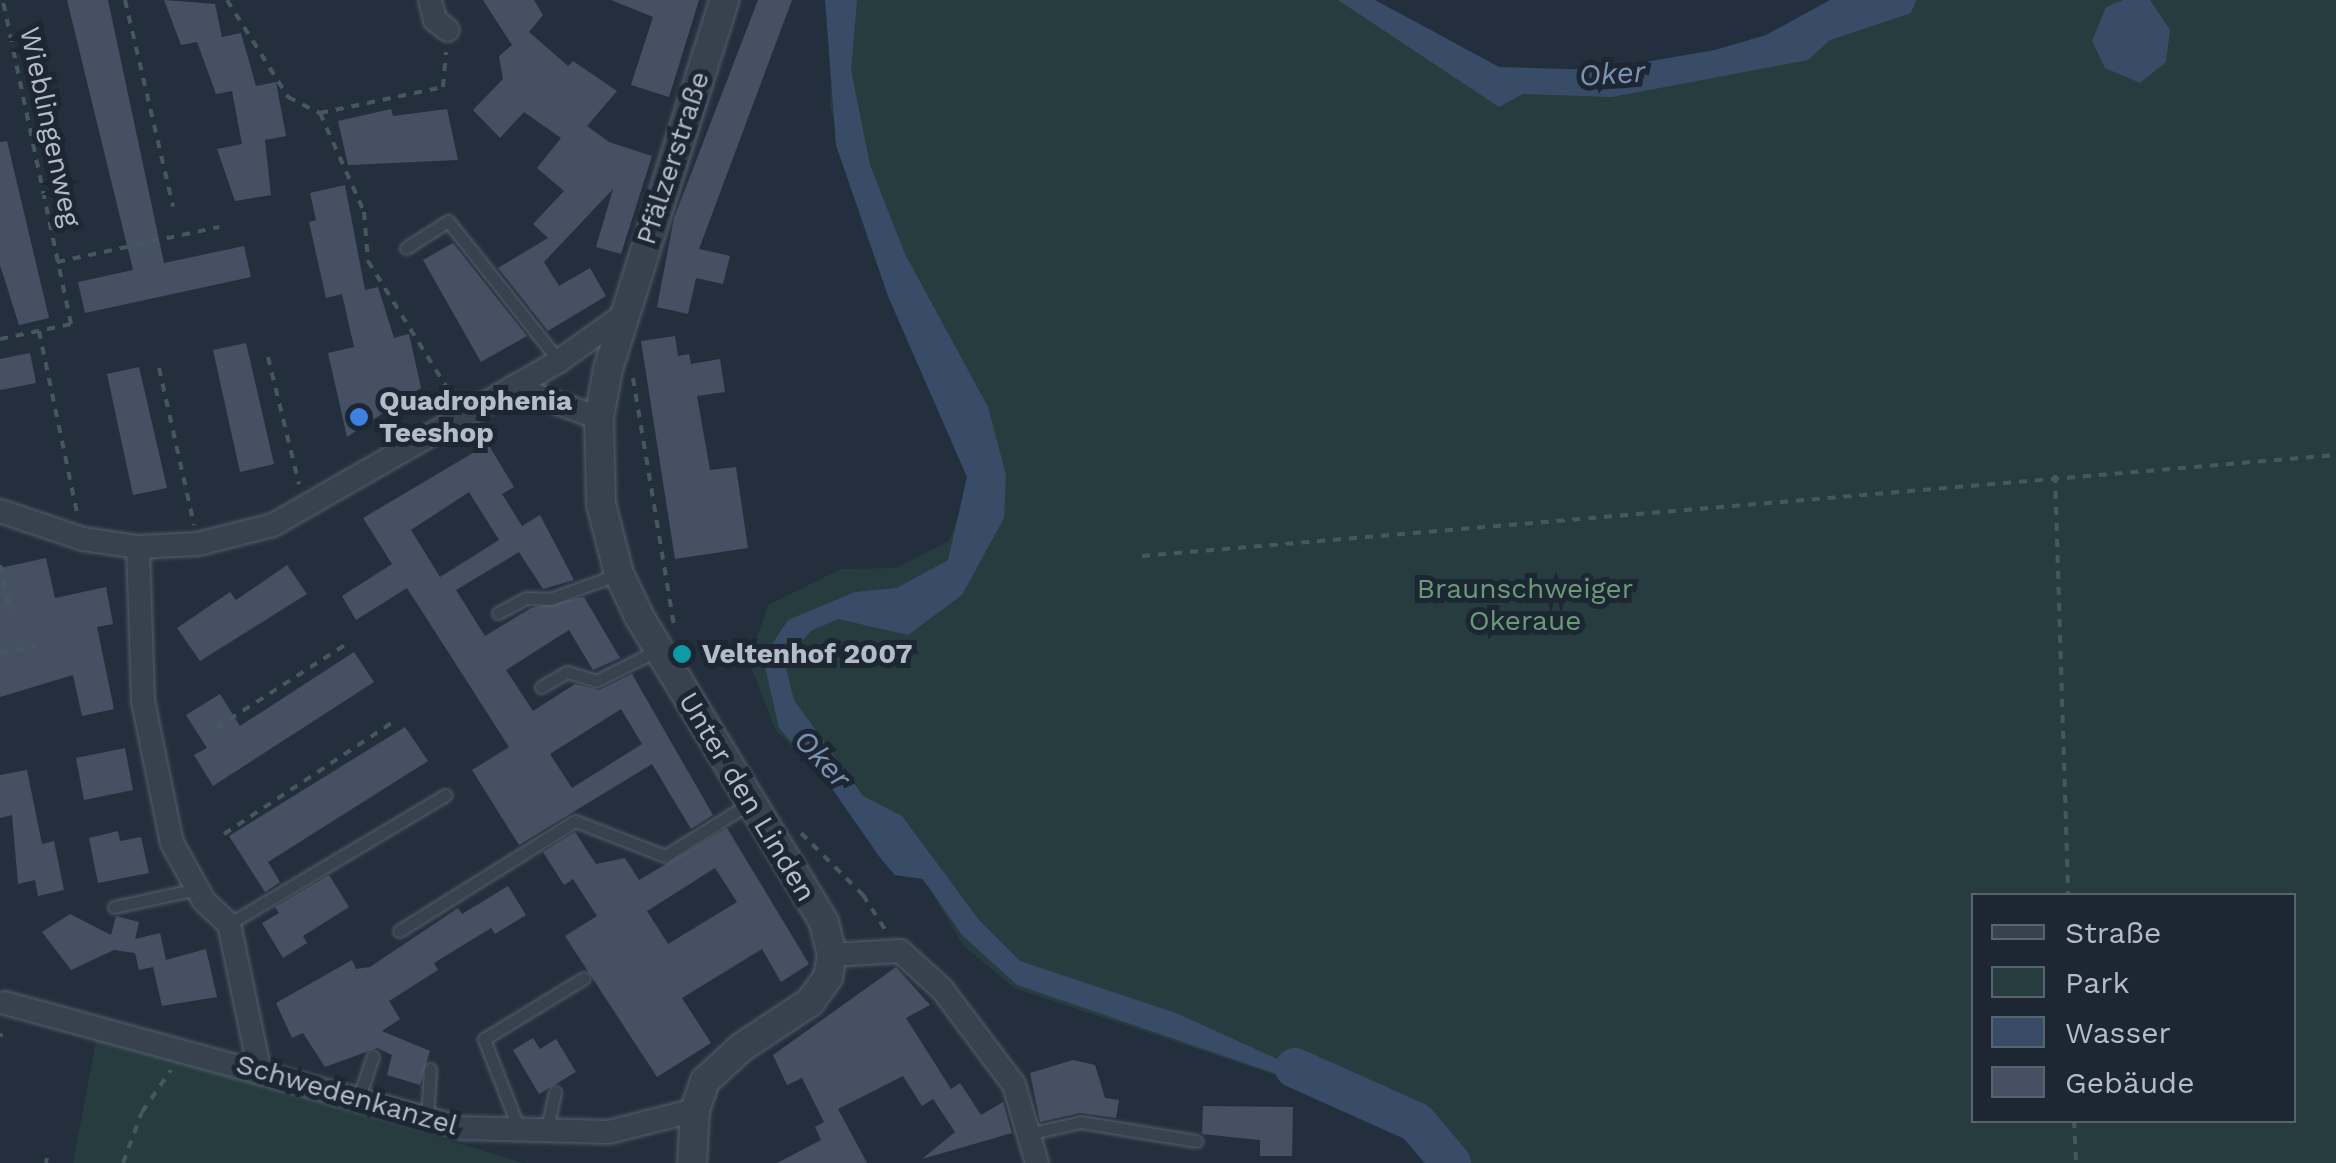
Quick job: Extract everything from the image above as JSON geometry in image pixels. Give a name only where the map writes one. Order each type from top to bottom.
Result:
[{"type":"street","points":[[430,0],[435,20],[448,30]]},
{"type":"street","name":"Pfälzerstraße","points":[[622,316],[724,0]]},
{"type":"street","points":[[0,510],[83,539],[138,548],[198,544],[309,509],[559,361],[622,316]]},
{"type":"street","name":"Unter den Linden","points":[[622,316],[599,418],[601,504],[619,574],[666,639],[750,804],[824,922],[832,955]]},
{"type":"street","points":[[514,387],[599,418]]},
{"type":"street","points":[[138,548],[147,735],[172,843],[197,889],[228,924],[260,1072]]},
{"type":"street","points":[[692,1163],[694,1110],[714,1070],[820,992],[832,955],[900,952],[989,1043],[1032,1133],[1037,1163]]},
{"type":"street","name":"Schwedenkanzel","points":[[5,1002],[186,1049],[426,1122],[520,1133],[609,1132],[694,1110]]},
{"type":"lane","points":[[406,248],[448,220],[559,361]]},
{"type":"lane","points":[[498,613],[526,598],[550,599],[619,574]]},
{"type":"lane","points":[[541,686],[566,672],[596,681],[666,639]]},
{"type":"lane","points":[[228,924],[446,795]]},
{"type":"lane","points":[[399,932],[576,821],[664,856],[750,804]]},
{"type":"lane","points":[[114,907],[197,889]]},
{"type":"lane","points":[[520,1133],[484,1038],[584,978]]},
{"type":"lane","points":[[358,1101],[372,1056]]},
{"type":"lane","points":[[426,1122],[430,1069]]},
{"type":"lane","points":[[546,1133],[554,1092]]},
{"type":"lane","points":[[1032,1133],[1081,1122],[1196,1140]]},
{"type":"path","name":"Wieblingenweg","points":[[0,340],[72,324],[3,19],[3,0]]},
{"type":"path","points":[[126,0],[173,207]]},
{"type":"path","points":[[227,0],[288,96],[320,113],[364,212],[368,262],[464,415]]},
{"type":"path","points":[[320,113],[443,87],[448,30]]},
{"type":"path","name":"Wieblingenweg","points":[[58,262],[219,228]]},
{"type":"path","points":[[39,332],[83,539]]},
{"type":"path","points":[[268,358],[309,509]]},
{"type":"path","points":[[159,368],[198,544]]},
{"type":"path","points":[[632,374],[666,639]]},
{"type":"path","points":[[1142,556],[2055,474],[2336,455]]},
{"type":"path","points":[[2055,474],[2068,893]]},
{"type":"path","points":[[0,565],[11,614]]},
{"type":"path","points":[[216,728],[348,643]]},
{"type":"path","points":[[0,653],[35,646]]},
{"type":"path","points":[[224,834],[393,722]]},
{"type":"path","points":[[788,820],[863,895],[900,952]]},
{"type":"path","points":[[123,1163],[142,1112],[186,1049]]},
{"type":"path","points":[[2074,1123],[2076,1163]]},
{"type":"green space","name":"Braunschweiger Okeraue","points":[[834,0],[1368,0],[1493,73],[1620,75],[1754,46],[1861,0],[2336,0],[2336,1163],[1443,1163],[1440,1154],[1284,1078],[1014,988],[963,945],[929,888],[775,729],[749,661],[768,605],[841,569],[896,568],[949,541],[977,466],[871,247],[830,105]]},
{"type":"green space","points":[[97,1036],[524,1163],[73,1163]]},
{"type":"water","points":[[825,0],[857,0],[851,70],[870,165],[905,254],[988,407],[1006,475],[1004,518],[962,595],[908,635],[838,619],[811,631],[784,660],[794,700],[863,796],[902,816],[979,920],[1020,961],[1176,1013],[1416,1122],[1017,985],[962,935],[923,879],[895,875],[826,780],[779,728],[763,658],[788,620],[855,592],[897,588],[948,560],[967,477],[888,296],[836,145]]},
{"type":"water","points":[[1338,0],[1375,0],[1499,67],[1599,70],[1715,50],[1766,35],[1830,0],[1916,0],[1911,13],[1830,40],[1808,60],[1612,97],[1523,94],[1499,107]]},
{"type":"water","points":[[2123,0],[2150,0],[2170,30],[2166,62],[2140,83],[2105,68],[2092,41],[2106,7]]},
{"type":"building","points":[[67,0],[108,0],[164,263],[244,246],[251,277],[85,313],[78,282],[133,270]]},
{"type":"building","points":[[164,0],[215,4],[222,37],[241,33],[256,86],[276,82],[286,136],[265,140],[271,195],[235,201],[217,149],[242,144],[232,91],[216,94],[197,42],[181,45]]},
{"type":"building","points":[[483,0],[534,0],[543,15],[529,32],[568,66],[573,61],[617,91],[587,126],[609,142],[652,156],[621,254],[596,247],[613,189],[544,262],[559,286],[590,268],[606,296],[548,331],[498,268],[548,238],[533,224],[564,191],[537,168],[561,138],[524,112],[500,138],[473,110],[503,79],[499,56],[512,45]]},
{"type":"building","points":[[611,0],[699,0],[669,97],[631,85],[653,17]]},
{"type":"building","points":[[758,0],[792,0],[699,249],[730,256],[723,284],[696,278],[688,314],[657,307],[674,218]]},
{"type":"building","points":[[391,109],[393,116],[447,109],[458,160],[348,165],[338,121]]},
{"type":"building","points":[[7,141],[49,318],[19,325],[0,265],[0,142]]},
{"type":"building","points":[[345,185],[365,290],[378,287],[394,338],[409,334],[421,388],[347,437],[328,353],[354,347],[342,294],[326,298],[309,222],[316,220],[310,193]]},
{"type":"building","points":[[453,243],[527,336],[481,362],[423,260]]},
{"type":"building","points":[[675,336],[678,356],[689,354],[691,364],[720,359],[725,392],[697,396],[710,470],[736,467],[748,548],[675,559],[641,341]]},
{"type":"building","points":[[246,343],[274,464],[240,472],[213,350]]},
{"type":"building","points":[[30,353],[36,383],[0,390],[0,359]]},
{"type":"building","points":[[139,367],[167,488],[133,495],[107,374]]},
{"type":"building","points":[[488,444],[514,487],[502,494],[522,526],[540,515],[574,580],[543,589],[519,552],[456,590],[485,636],[531,608],[584,597],[620,658],[593,670],[569,630],[506,670],[533,711],[575,684],[599,690],[632,674],[713,815],[691,829],[652,764],[519,845],[472,770],[509,747],[407,588],[356,620],[342,596],[392,564],[363,518]],"holes":[[[469,492],[499,540],[440,577],[411,530]],[[621,709],[642,744],[572,788],[550,754]]]},
{"type":"building","points":[[46,558],[55,598],[106,587],[113,624],[97,627],[114,709],[82,716],[73,675],[0,697],[0,568]]},
{"type":"building","points":[[287,565],[307,594],[200,661],[177,628],[230,592],[236,600]]},
{"type":"building","points":[[354,652],[374,682],[213,786],[194,755],[207,748],[186,715],[220,694],[240,726]]},
{"type":"building","points":[[405,727],[428,761],[268,862],[280,882],[265,892],[229,836]]},
{"type":"building","points":[[125,748],[133,790],[84,800],[76,758]]},
{"type":"building","points":[[27,770],[42,844],[54,841],[64,890],[38,896],[35,880],[18,884],[12,815],[0,818],[0,775]]},
{"type":"building","points":[[727,828],[809,964],[781,982],[762,949],[682,998],[711,1043],[657,1077],[565,936],[597,916],[573,879],[564,885],[543,852],[575,832],[596,864],[625,858],[639,880]],"holes":[[[715,868],[737,902],[668,944],[647,911]]]},
{"type":"building","points":[[118,831],[120,841],[141,837],[149,873],[98,883],[89,838]]},
{"type":"building","points":[[329,875],[349,907],[303,936],[307,943],[283,958],[262,923],[279,913],[275,907]]},
{"type":"building","points":[[508,886],[526,915],[495,934],[491,928],[434,963],[438,970],[389,1001],[400,1019],[382,1031],[430,1051],[420,1085],[387,1075],[392,1055],[377,1048],[325,1067],[303,1033],[292,1038],[276,1003],[352,960],[356,969],[370,967],[458,908],[462,914]]},
{"type":"building","points":[[70,914],[111,935],[116,916],[139,922],[135,939],[160,933],[166,960],[206,949],[217,997],[162,1006],[153,967],[139,970],[135,953],[114,950],[71,970],[42,932]]},
{"type":"building","points":[[896,967],[930,1005],[906,1018],[951,1089],[960,1083],[981,1115],[1003,1102],[1012,1133],[922,1159],[955,1132],[933,1099],[922,1106],[903,1076],[838,1109],[867,1163],[777,1163],[821,1140],[815,1127],[824,1122],[802,1078],[787,1085],[773,1055]]},
{"type":"building","points":[[533,1038],[540,1049],[556,1039],[576,1072],[539,1094],[513,1050]]},
{"type":"building","points":[[1073,1060],[1095,1065],[1105,1098],[1119,1100],[1116,1118],[1080,1113],[1040,1122],[1030,1073]]},
{"type":"building","points":[[1203,1106],[1293,1107],[1292,1156],[1260,1156],[1260,1140],[1202,1134]]},
{"type":"waterway","name":"Oker","points":[[1295,1068],[1416,1122],[1451,1163]]},
{"type":"place","name":"Quadrophenia Teeshop","points":[[359,417]]},
{"type":"place","name":"Veltenhof 2007","points":[[682,654]]}]
